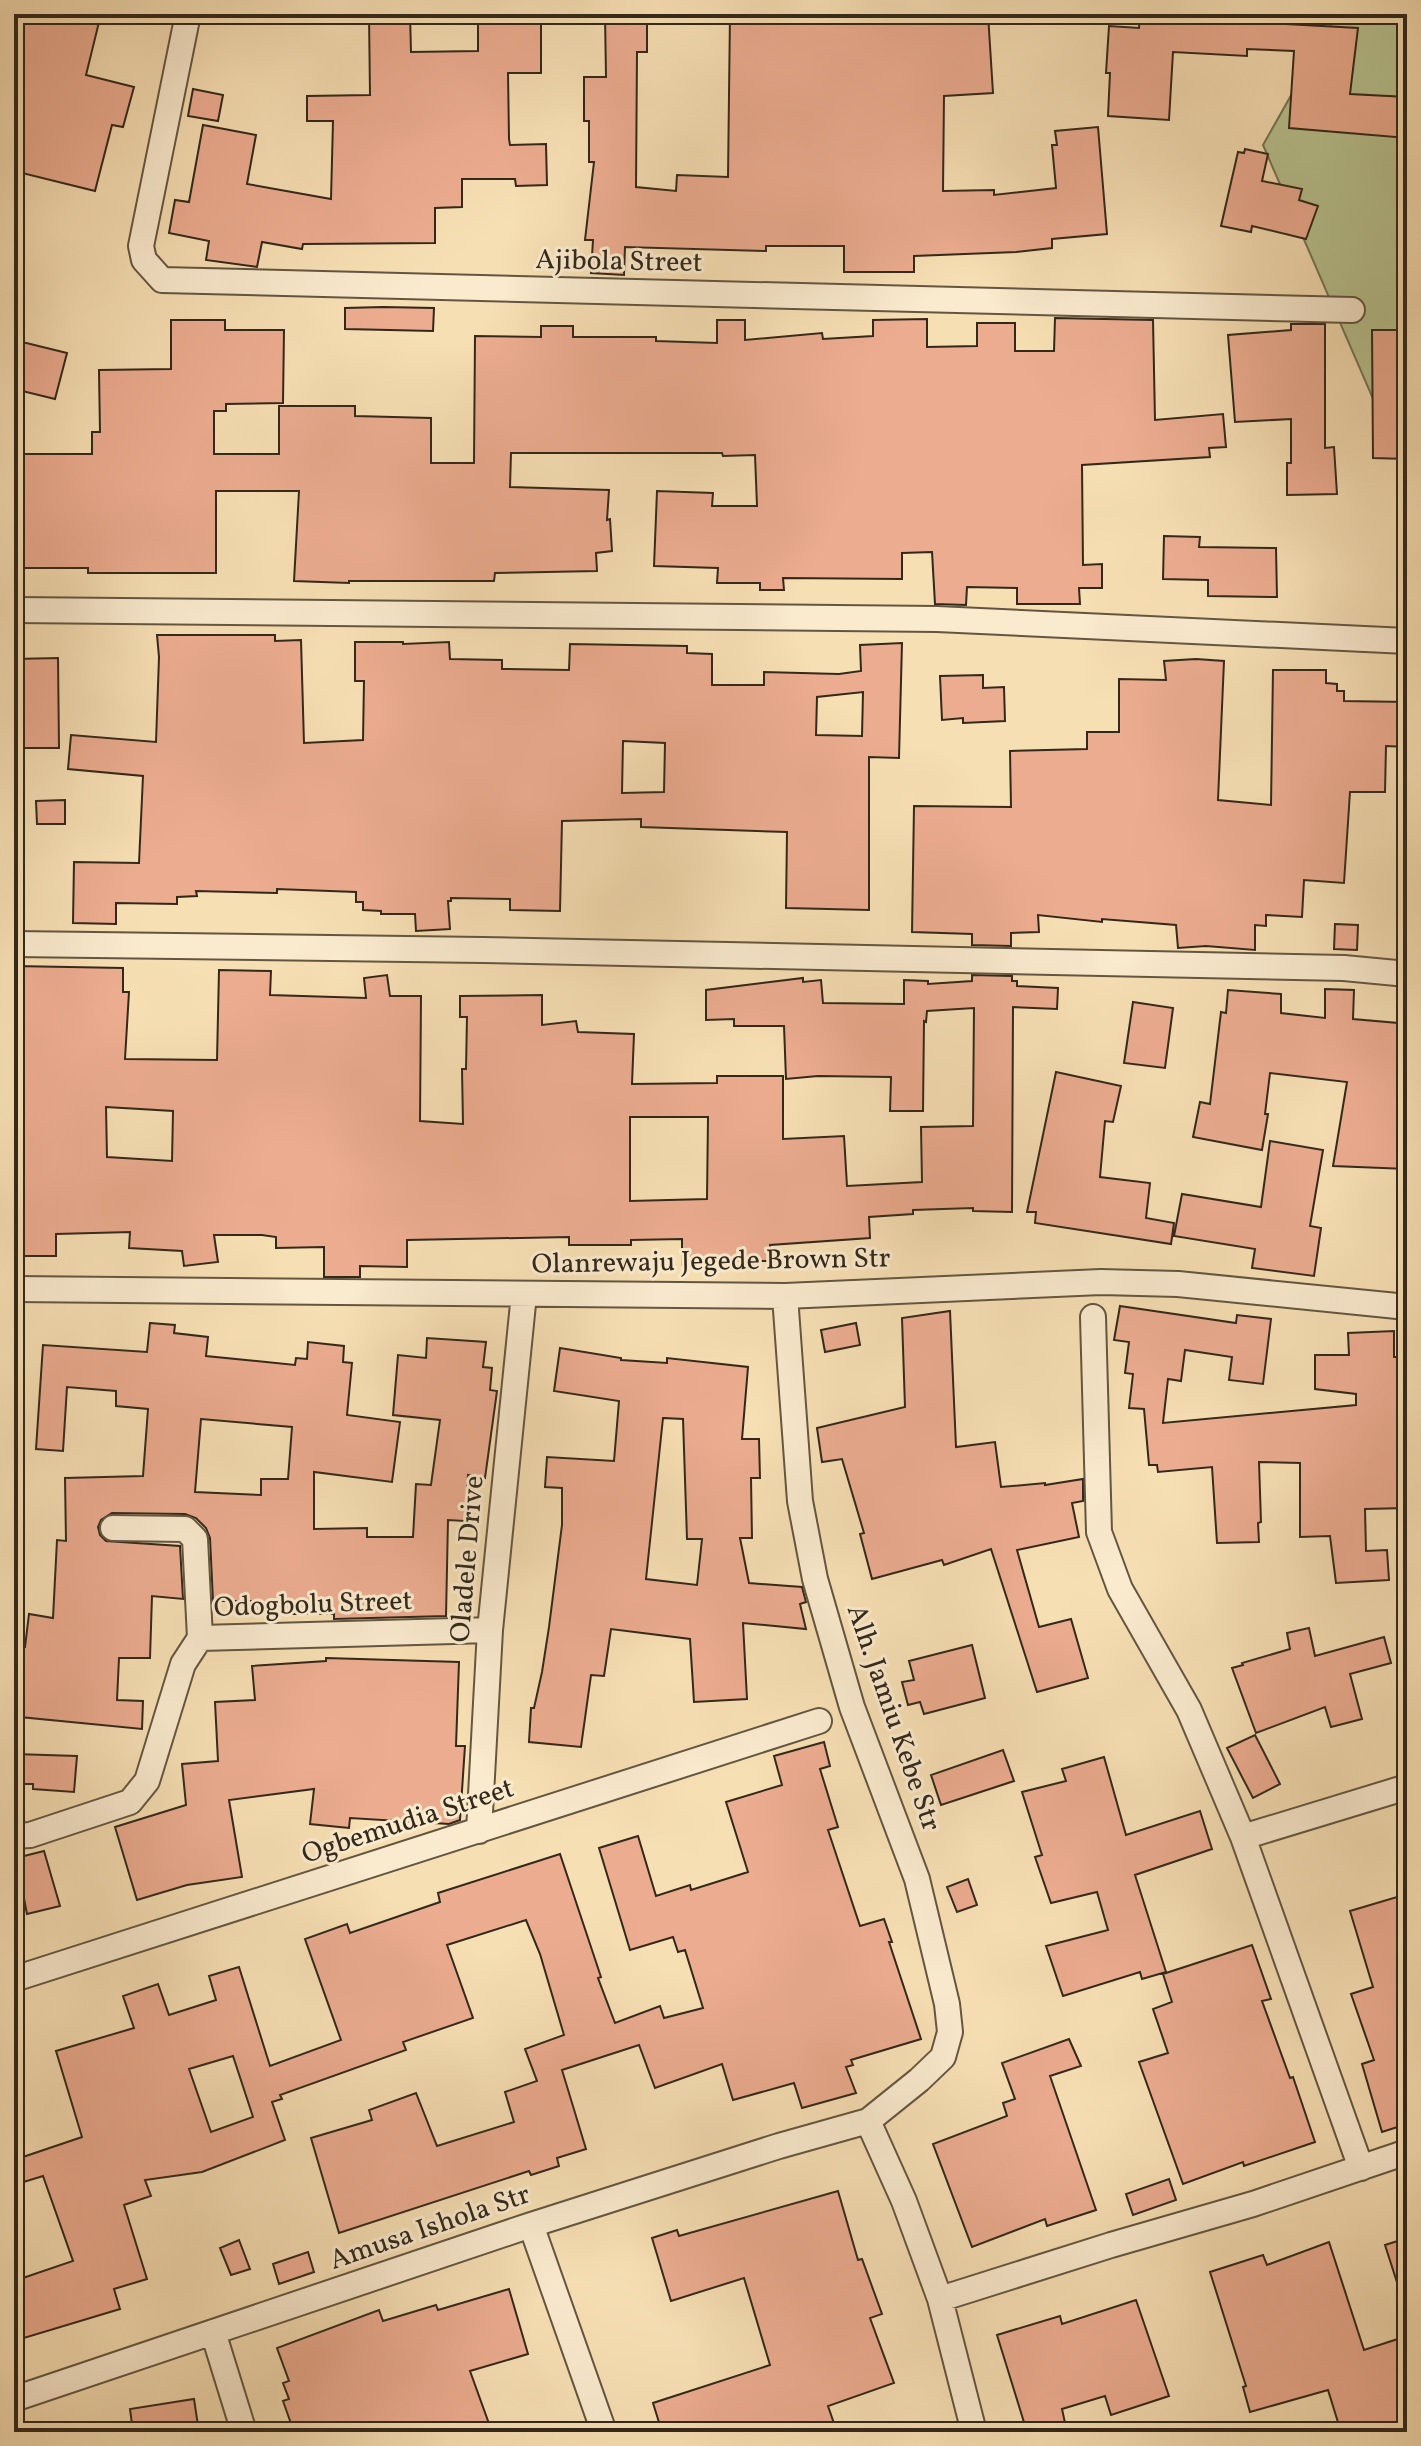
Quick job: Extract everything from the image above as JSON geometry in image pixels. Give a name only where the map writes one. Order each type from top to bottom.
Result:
[{"type":"street","name":"Ajibola Street","points":[[188,14],[141,246],[144,260],[162,280],[1352,310]]},
{"type":"street","points":[[14,610],[937,619],[1407,641]]},
{"type":"street","points":[[14,944],[483,950],[1328,968],[1407,974]]},
{"type":"street","name":"Olanrewaju Jegede Brown Str","points":[[14,1289],[785,1296],[1101,1282],[1178,1284],[1407,1307]]},
{"type":"street","name":"Oladele Drive","points":[[479,1831],[490,1630],[524,1294]]},
{"type":"street","name":"Alh. Jamiu Kebe Str","points":[[785,1296],[800,1501],[815,1579],[852,1707],[917,1879],[947,2004],[950,2032],[943,2057],[868,2121]]},
{"type":"street","points":[[1093,1317],[1099,1532],[1120,1589],[1189,1710],[1243,1837],[1361,2168]]},
{"type":"street","points":[[113,1528],[185,1529],[195,1539],[200,1638]]},
{"type":"street","name":"Odogbolu Street","points":[[14,1836],[30,1835],[130,1802],[147,1781],[183,1664],[200,1638],[490,1630]]},
{"type":"street","name":"Ogbemudia Street","points":[[14,1979],[819,1721]]},
{"type":"street","points":[[1243,1837],[1407,1787]]},
{"type":"street","points":[[868,2121],[904,2201],[940,2299],[974,2432]]},
{"type":"street","name":"Amusa Ishola Str","points":[[14,2399],[531,2225],[868,2121]]},
{"type":"street","points":[[940,2299],[1253,2204],[1407,2152]]},
{"type":"street","points":[[531,2225],[604,2432]]},
{"type":"street","points":[[213,2332],[244,2432]]},
{"type":"green space","points":[[1337,14],[1407,14],[1407,477],[1263,145]]},
{"type":"building","points":[[14,14],[101,14],[86,75],[134,87],[123,127],[112,125],[95,191],[14,171]]},
{"type":"building","points":[[369,14],[410,14],[411,52],[478,51],[478,14],[505,14],[506,24],[541,24],[541,73],[508,73],[509,139],[510,145],[546,144],[547,185],[516,186],[515,179],[462,179],[462,207],[435,208],[435,243],[303,244],[302,249],[262,242],[257,267],[206,260],[209,241],[169,233],[175,200],[189,202],[203,125],[256,135],[247,184],[331,199],[333,121],[307,121],[307,96],[370,95]]},
{"type":"building","points":[[605,14],[647,14],[647,52],[637,52],[636,187],[676,191],[677,175],[728,177],[730,14],[988,14],[993,93],[944,96],[943,191],[994,190],[994,195],[1056,188],[1052,145],[1057,145],[1055,131],[1098,127],[1107,234],[1052,239],[1052,248],[914,256],[914,272],[844,272],[844,246],[766,246],[766,251],[625,247],[624,275],[591,273],[593,240],[585,240],[594,162],[589,162],[589,121],[584,121],[584,77],[606,77]]},
{"type":"building","points":[[1140,14],[1279,14],[1279,20],[1286,20],[1286,24],[1358,28],[1350,94],[1407,97],[1407,138],[1289,128],[1294,51],[1247,49],[1247,56],[1173,52],[1169,120],[1108,116],[1110,73],[1106,73],[1109,26],[1139,28]]},
{"type":"building","points":[[193,89],[223,95],[218,121],[188,116]]},
{"type":"building","points":[[1245,149],[1268,154],[1262,181],[1302,189],[1299,200],[1318,206],[1306,239],[1252,226],[1251,232],[1221,226],[1238,152],[1244,153]]},
{"type":"building","points":[[345,308],[434,308],[433,331],[345,329]]},
{"type":"building","points":[[1055,318],[1153,320],[1155,420],[1223,414],[1226,447],[1209,448],[1210,457],[1082,465],[1083,565],[1102,564],[1102,588],[1079,588],[1080,604],[1017,604],[1017,588],[967,587],[966,605],[935,604],[932,552],[902,553],[902,579],[783,578],[784,590],[760,590],[760,583],[717,583],[718,568],[654,566],[657,491],[713,493],[712,506],[757,506],[755,455],[723,456],[722,453],[511,453],[510,487],[609,490],[607,520],[610,519],[612,551],[596,553],[597,571],[495,573],[494,581],[294,581],[299,491],[216,491],[216,573],[88,573],[88,568],[17,568],[17,454],[92,454],[92,432],[100,432],[99,370],[171,369],[171,320],[225,320],[225,330],[284,330],[283,403],[226,404],[226,411],[214,411],[214,454],[279,454],[279,406],[355,406],[355,416],[431,418],[431,463],[474,463],[475,336],[541,337],[541,326],[573,326],[573,337],[656,337],[656,341],[717,343],[717,320],[745,320],[745,340],[822,333],[823,339],[873,336],[873,320],[927,319],[927,347],[977,346],[977,323],[1015,323],[1015,351],[1054,351]]},
{"type":"building","points":[[1291,324],[1325,324],[1325,448],[1334,447],[1337,494],[1287,495],[1291,419],[1235,422],[1228,335],[1291,330]]},
{"type":"building","points":[[1372,330],[1402,330],[1401,415],[1407,415],[1407,459],[1373,458]]},
{"type":"building","points":[[14,340],[67,353],[55,399],[14,389]]},
{"type":"building","points":[[1164,536],[1200,537],[1199,547],[1276,548],[1277,597],[1208,596],[1208,580],[1163,579]]},
{"type":"building","points":[[157,635],[275,635],[275,641],[301,640],[304,743],[363,740],[364,681],[355,681],[355,642],[449,642],[450,659],[502,660],[502,669],[569,670],[570,644],[687,646],[687,653],[712,654],[712,685],[764,685],[764,672],[839,674],[861,671],[860,645],[902,643],[899,758],[869,757],[869,910],[786,908],[787,832],[641,827],[641,819],[562,821],[560,911],[510,910],[510,899],[451,898],[448,901],[450,929],[416,931],[415,914],[381,914],[381,911],[363,910],[363,902],[356,902],[356,892],[277,889],[277,893],[196,891],[197,896],[177,897],[177,904],[116,903],[116,924],[73,923],[74,862],[139,863],[143,776],[68,769],[71,735],[156,742]],"holes":[[[863,692],[862,736],[816,735],[817,697]],[[623,741],[665,743],[664,792],[622,793]]]},
{"type":"building","points":[[58,658],[59,748],[14,748],[14,659]]},
{"type":"building","points":[[1164,661],[1224,661],[1218,800],[1271,805],[1273,670],[1326,670],[1326,683],[1337,684],[1337,691],[1344,691],[1344,701],[1407,702],[1407,747],[1386,746],[1385,792],[1350,792],[1344,883],[1304,880],[1302,917],[1266,915],[1266,926],[1255,925],[1255,950],[1206,946],[1178,948],[1176,925],[1038,915],[1039,932],[1011,933],[1011,946],[972,945],[972,934],[912,932],[914,806],[1011,807],[1010,751],[1087,749],[1087,732],[1119,732],[1119,679],[1166,680]]},
{"type":"building","points":[[983,675],[983,688],[1004,687],[1005,721],[963,723],[963,718],[942,720],[940,676]]},
{"type":"building","points":[[65,800],[65,824],[37,824],[36,801]]},
{"type":"building","points":[[1335,924],[1358,925],[1357,950],[1334,949]]},
{"type":"building","points":[[14,966],[123,968],[123,992],[129,992],[125,1059],[217,1060],[219,970],[271,971],[270,995],[366,998],[364,978],[387,975],[390,996],[421,996],[420,1121],[463,1124],[462,1069],[466,1069],[467,1017],[460,1017],[460,996],[542,995],[542,1025],[576,1021],[578,1032],[634,1034],[632,1084],[717,1083],[717,1076],[783,1076],[783,1139],[844,1136],[847,1186],[922,1182],[921,1127],[973,1126],[974,1008],[927,1011],[924,1021],[923,1111],[890,1111],[891,1077],[786,1079],[784,1026],[734,1026],[734,1019],[706,1020],[706,990],[803,978],[803,982],[821,980],[823,1003],[904,1004],[904,980],[928,981],[928,984],[972,981],[972,975],[1012,976],[1017,986],[1058,988],[1057,1009],[1013,1007],[1012,1212],[973,1211],[973,1208],[913,1210],[913,1214],[869,1217],[870,1238],[770,1245],[770,1261],[704,1261],[704,1264],[682,1265],[682,1239],[631,1240],[631,1245],[569,1245],[569,1237],[407,1240],[407,1267],[360,1266],[360,1277],[324,1277],[324,1247],[276,1248],[276,1237],[262,1235],[214,1235],[218,1262],[184,1266],[182,1251],[129,1248],[130,1232],[56,1234],[56,1256],[14,1256]],"holes":[[[106,1107],[173,1111],[172,1161],[107,1157]],[[630,1117],[708,1117],[707,1199],[630,1201]]]},
{"type":"building","points":[[1325,989],[1354,990],[1353,1019],[1398,1023],[1397,1030],[1404,1031],[1407,1050],[1402,1108],[1407,1108],[1407,1169],[1333,1166],[1347,1082],[1270,1073],[1262,1150],[1193,1137],[1200,1102],[1210,1104],[1221,1012],[1226,1013],[1228,990],[1281,994],[1281,1013],[1325,1018]]},
{"type":"building","points":[[1133,1002],[1173,1008],[1165,1068],[1124,1063]]},
{"type":"building","points":[[1056,1072],[1121,1086],[1113,1122],[1105,1121],[1100,1177],[1150,1183],[1146,1218],[1174,1223],[1171,1244],[1035,1223],[1036,1212],[1027,1212]]},
{"type":"building","points":[[1270,1141],[1323,1150],[1310,1226],[1321,1228],[1314,1276],[1252,1268],[1255,1249],[1174,1236],[1182,1194],[1261,1207]]},
{"type":"building","points":[[1120,1306],[1236,1323],[1237,1315],[1271,1319],[1263,1384],[1229,1380],[1232,1357],[1185,1350],[1181,1381],[1168,1379],[1163,1423],[1356,1405],[1356,1394],[1315,1389],[1315,1355],[1349,1355],[1348,1333],[1394,1331],[1394,1357],[1407,1357],[1407,1508],[1365,1509],[1366,1551],[1387,1550],[1389,1580],[1336,1583],[1330,1536],[1300,1537],[1300,1463],[1259,1462],[1259,1542],[1217,1543],[1212,1467],[1158,1472],[1157,1465],[1149,1465],[1144,1409],[1129,1408],[1133,1374],[1125,1373],[1129,1342],[1114,1340]]},
{"type":"building","points":[[950,1311],[956,1447],[995,1442],[1001,1487],[1083,1479],[1083,1501],[1072,1503],[1079,1537],[1017,1550],[1039,1627],[1071,1619],[1088,1678],[1037,1692],[991,1549],[944,1565],[942,1560],[872,1579],[860,1534],[864,1533],[842,1459],[822,1462],[817,1428],[905,1407],[902,1318]]},
{"type":"building","points":[[150,1323],[175,1325],[174,1333],[208,1337],[206,1356],[295,1365],[296,1358],[307,1359],[308,1342],[344,1346],[343,1362],[352,1363],[347,1415],[400,1422],[392,1482],[314,1472],[314,1529],[367,1528],[367,1537],[413,1537],[416,1484],[431,1485],[440,1420],[393,1415],[398,1355],[426,1358],[427,1338],[486,1342],[483,1367],[492,1368],[490,1390],[497,1391],[485,1478],[468,1475],[465,1521],[448,1520],[446,1616],[334,1619],[334,1614],[251,1614],[251,1601],[213,1601],[210,1538],[206,1528],[196,1518],[185,1514],[112,1513],[101,1520],[98,1527],[106,1541],[180,1546],[183,1599],[152,1596],[150,1658],[119,1658],[117,1700],[143,1701],[142,1729],[20,1717],[22,1676],[14,1675],[14,1647],[25,1647],[29,1614],[53,1618],[57,1540],[66,1541],[65,1478],[143,1476],[148,1409],[116,1406],[116,1391],[67,1387],[63,1451],[36,1449],[43,1345],[147,1352]],"holes":[[[201,1419],[292,1427],[288,1479],[261,1479],[261,1495],[195,1492]]]},
{"type":"building","points":[[856,1323],[860,1345],[825,1352],[821,1330]]},
{"type":"building","points":[[560,1348],[621,1360],[667,1363],[667,1358],[748,1367],[742,1439],[759,1439],[760,1478],[751,1478],[752,1538],[740,1538],[749,1583],[802,1587],[806,1602],[800,1604],[806,1629],[743,1623],[747,1699],[694,1702],[690,1639],[611,1629],[604,1676],[591,1675],[581,1747],[529,1742],[531,1708],[534,1708],[542,1672],[562,1525],[562,1488],[545,1487],[547,1457],[614,1461],[619,1401],[554,1391]],"holes":[[[663,1418],[683,1419],[687,1539],[702,1539],[697,1585],[646,1579]]]},
{"type":"building","points":[[1309,1628],[1315,1656],[1384,1637],[1391,1663],[1350,1674],[1362,1719],[1331,1727],[1325,1707],[1256,1733],[1232,1668],[1290,1649],[1287,1633]]},
{"type":"building","points":[[972,1645],[985,1698],[924,1714],[920,1702],[908,1705],[902,1682],[914,1680],[909,1661]]},
{"type":"building","points":[[326,1658],[459,1662],[456,1746],[465,1746],[460,1820],[449,1824],[350,1818],[349,1828],[310,1824],[314,1789],[229,1800],[242,1877],[187,1885],[137,1900],[115,1827],[186,1805],[182,1764],[218,1761],[215,1702],[255,1700],[252,1666],[326,1661]]},
{"type":"building","points":[[1255,1735],[1280,1784],[1253,1798],[1227,1748]]},
{"type":"building","points":[[824,1742],[830,1766],[820,1769],[838,1827],[828,1830],[860,1926],[884,1919],[921,2039],[851,2060],[853,2065],[846,2067],[856,2093],[802,2108],[794,2083],[733,2100],[722,2064],[655,2088],[639,2045],[562,2070],[586,2149],[557,2158],[559,2166],[531,2175],[529,2171],[339,2233],[311,2138],[372,2120],[369,2110],[416,2093],[437,2146],[514,2122],[505,2092],[537,2081],[525,2049],[564,2035],[540,1954],[526,1920],[447,1945],[473,2018],[403,2042],[406,2050],[280,2095],[282,2099],[272,2102],[285,2140],[202,2172],[145,2180],[151,2196],[124,2205],[147,2279],[114,2289],[120,2309],[14,2341],[14,2281],[73,2261],[43,2176],[14,2185],[14,2160],[82,2137],[56,2051],[134,2028],[123,1996],[158,1984],[169,2015],[216,2000],[209,1976],[239,1967],[270,2066],[341,2040],[305,1939],[347,1924],[350,1933],[440,1902],[438,1893],[560,1854],[615,2023],[660,2006],[664,2018],[703,2008],[685,1950],[678,1952],[673,1937],[630,1950],[599,1848],[638,1836],[656,1896],[690,1885],[691,1890],[748,1872],[726,1802],[782,1785],[774,1756]],"holes":[[[233,2056],[253,2117],[211,2132],[189,2069]]]},
{"type":"building","points":[[1003,1750],[1014,1781],[941,1805],[931,1775]]},
{"type":"building","points":[[14,1754],[77,1756],[74,1792],[33,1789],[33,1784],[14,1784]]},
{"type":"building","points":[[1104,1757],[1126,1835],[1200,1811],[1212,1849],[1135,1875],[1166,1972],[1142,1979],[1140,1972],[1063,1996],[1046,1946],[1108,1930],[1097,1892],[1051,1903],[1035,1857],[1042,1855],[1022,1792],[1066,1781],[1062,1769]]},
{"type":"building","points":[[44,1851],[60,1906],[27,1914],[16,1858]]},
{"type":"building","points":[[968,1879],[977,1905],[957,1912],[947,1887]]},
{"type":"building","points":[[1407,1894],[1407,2124],[1382,2132],[1362,2064],[1374,2060],[1351,1994],[1373,1987],[1350,1911]]},
{"type":"building","points":[[1252,1945],[1271,1999],[1262,2001],[1315,2142],[1244,2166],[1243,2162],[1183,2184],[1139,2062],[1168,2053],[1153,2009],[1172,2002],[1163,1974]]},
{"type":"building","points":[[1069,2039],[1081,2066],[1050,2076],[1096,2210],[1047,2226],[1045,2219],[972,2247],[933,2144],[1007,2116],[1003,2103],[1015,2099],[1002,2063]]},
{"type":"building","points":[[1169,2179],[1176,2200],[1133,2215],[1126,2194]]},
{"type":"building","points":[[838,2191],[858,2260],[862,2259],[882,2314],[870,2318],[894,2383],[828,2406],[837,2432],[786,2432],[784,2425],[761,2432],[662,2432],[653,2403],[770,2365],[744,2278],[671,2301],[652,2238],[677,2230],[679,2236]]},
{"type":"building","points":[[1407,2238],[1407,2300],[1403,2301],[1385,2245]]},
{"type":"building","points":[[239,2240],[250,2269],[231,2275],[220,2248]]},
{"type":"building","points":[[1329,2242],[1364,2350],[1407,2336],[1407,2432],[1341,2432],[1328,2390],[1250,2412],[1243,2387],[1246,2386],[1210,2272],[1263,2255],[1267,2265]]},
{"type":"building","points":[[308,2252],[314,2272],[279,2284],[273,2264]]},
{"type":"building","points":[[509,2289],[528,2354],[470,2371],[492,2432],[294,2432],[283,2401],[289,2399],[283,2383],[289,2381],[277,2348],[379,2310],[383,2321],[436,2305],[438,2310]]},
{"type":"building","points":[[1136,2300],[1169,2396],[1111,2415],[1105,2396],[1062,2409],[1067,2432],[1027,2432],[997,2335],[1060,2316],[1062,2324]]},
{"type":"building","points":[[194,2399],[199,2432],[133,2432],[130,2409]]}]
